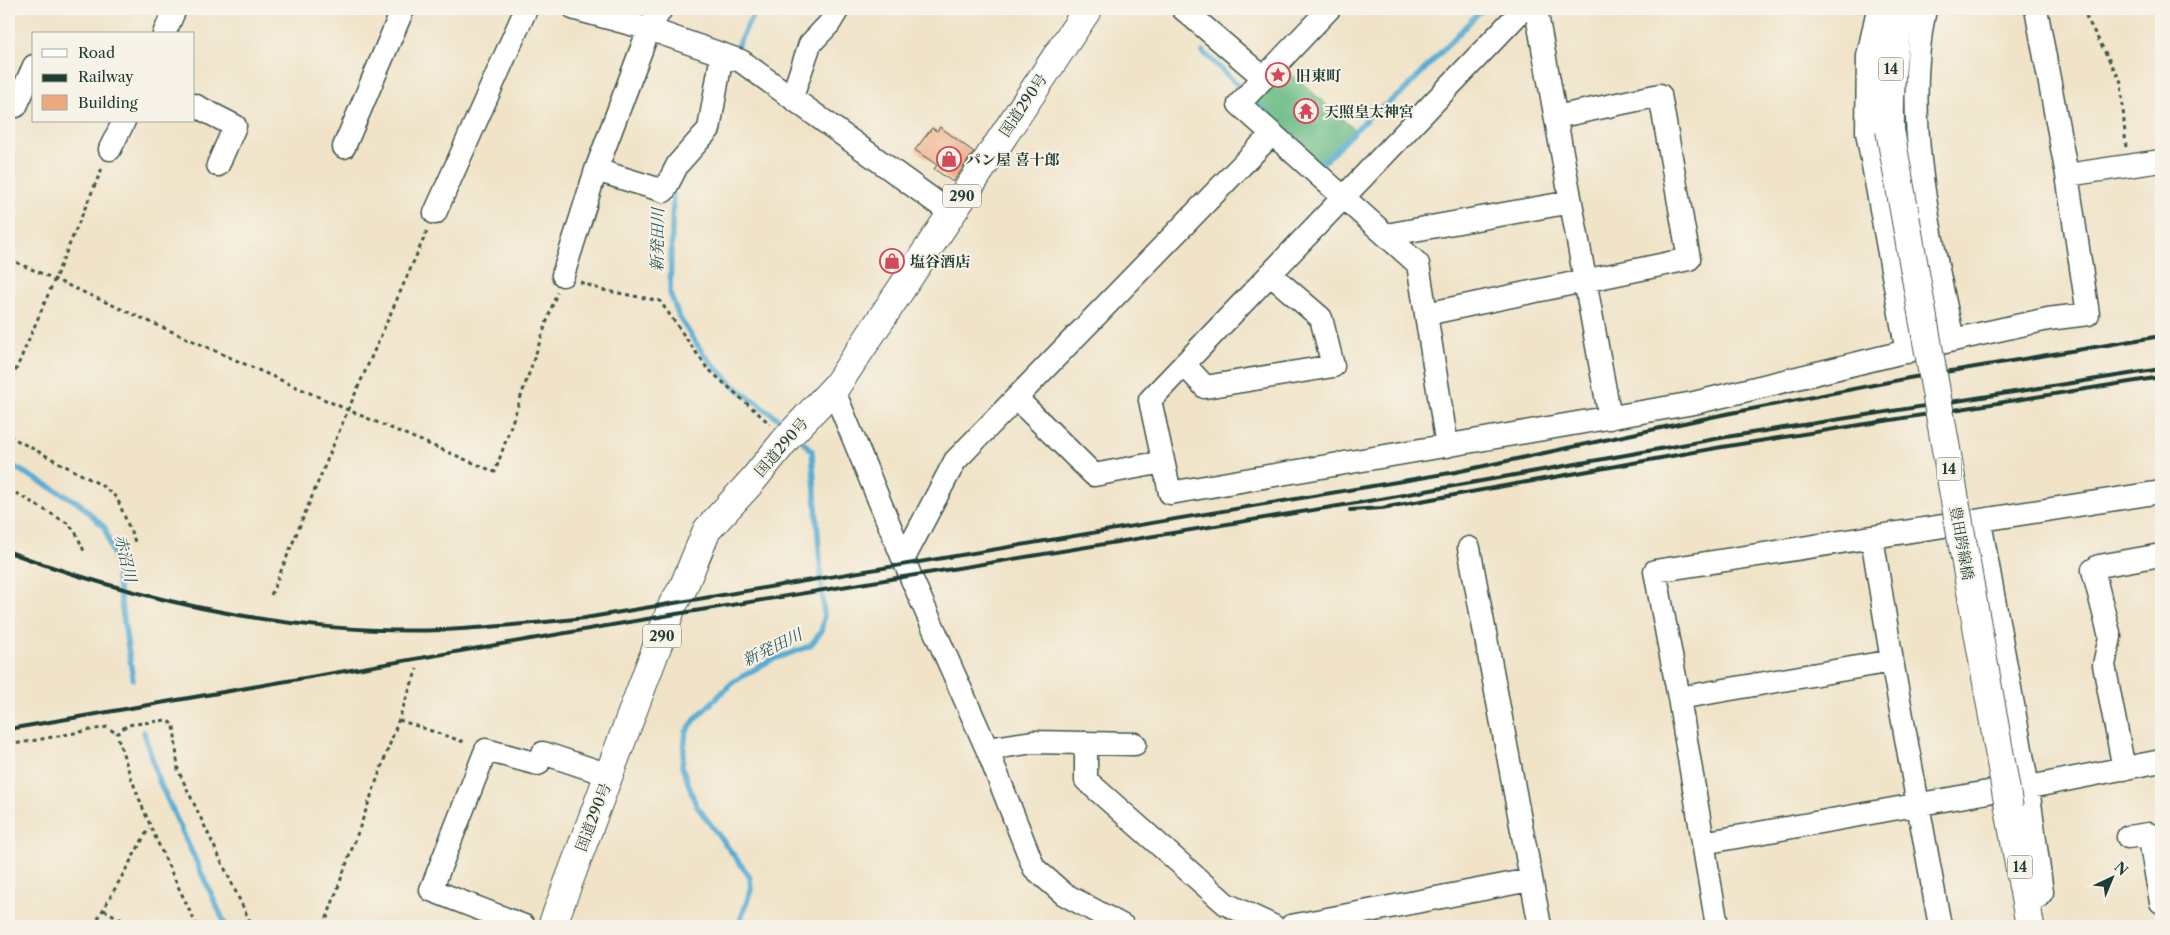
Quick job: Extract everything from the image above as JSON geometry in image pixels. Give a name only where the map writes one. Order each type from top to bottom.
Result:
[{"type":"main road","name":"国道290号","points":[[552,926],[673,604],[683,588],[707,530],[752,481],[787,438],[837,385],[1088,9]]},
{"type":"main road","name":"豊田跨線橋","points":[[1901,9],[1889,85],[1890,130],[2011,794]]},
{"type":"main road","name":"14","points":[[2011,794],[2028,915]]},
{"type":"street","points":[[165,32],[175,9]]},
{"type":"street","points":[[344,147],[403,9]]},
{"type":"street","points":[[435,213],[526,9]]},
{"type":"street","points":[[575,9],[649,29],[731,57],[792,97],[951,213]]},
{"type":"street","points":[[563,275],[596,170],[649,29],[661,9]]},
{"type":"street","points":[[792,97],[810,44],[829,24],[838,9]]},
{"type":"street","points":[[1183,9],[1264,78]]},
{"type":"street","points":[[1329,9],[1239,104],[1418,264],[1447,446]]},
{"type":"street","points":[[1523,9],[1150,400],[1170,493],[1694,403],[1953,340],[2048,319],[2088,314],[2067,175],[2036,9]]},
{"type":"street","points":[[1536,9],[1610,418]]},
{"type":"street","points":[[1925,9],[1921,30],[1916,98],[1920,166],[1938,270],[1953,340]]},
{"type":"street","points":[[1875,12],[1868,56],[1867,132],[1907,352]]},
{"type":"street","points":[[596,170],[664,191],[678,164],[709,129],[731,57]]},
{"type":"street","points":[[16,106],[32,70]]},
{"type":"street","points":[[1426,314],[1689,259],[1660,95],[1556,117]]},
{"type":"street","points":[[195,106],[235,126],[218,165]]},
{"type":"street","points":[[110,149],[124,122]]},
{"type":"street","points":[[904,558],[955,461],[1272,134]]},
{"type":"street","points":[[2067,175],[2161,161]]},
{"type":"street","points":[[1386,235],[1571,202]]},
{"type":"street","points":[[1184,364],[1205,387],[1333,366],[1321,318],[1270,274]]},
{"type":"street","points":[[837,385],[836,396],[987,749],[1034,868],[1064,894],[1123,926]]},
{"type":"street","points":[[1016,398],[1094,475],[1163,462]]},
{"type":"street","points":[[1717,926],[1679,698],[1655,571],[1980,522],[2161,492]]},
{"type":"street","points":[[1980,522],[2011,794]]},
{"type":"street","points":[[1872,537],[1892,661],[1940,926]]},
{"type":"street","points":[[1469,548],[1540,926]]},
{"type":"street","points":[[2124,769],[2104,665],[2110,637],[2094,570],[2099,566],[2161,555]]},
{"type":"street","points":[[1679,698],[1892,661]]},
{"type":"street","points":[[987,749],[1033,742],[1135,744]]},
{"type":"street","points":[[1086,743],[1086,780],[1226,904],[1273,926]]},
{"type":"street","points":[[524,926],[431,890],[486,750],[540,759],[609,775]]},
{"type":"street","points":[[1703,843],[1918,805],[2011,794],[2161,762]]},
{"type":"street","points":[[2128,837],[2149,834],[2161,902]]},
{"type":"street","points":[[1291,926],[1530,880]]},
{"type":"path","points":[[2082,9],[2121,82],[2127,167]]},
{"type":"path","points":[[9,386],[110,149]]},
{"type":"path","points":[[272,595],[348,410],[435,213]]},
{"type":"path","points":[[9,259],[348,410],[495,472],[563,275],[602,290],[660,301],[706,368],[735,396],[787,438]]},
{"type":"path","points":[[9,436],[101,486],[117,498],[136,544]]},
{"type":"path","points":[[9,489],[67,523],[75,531],[84,551]]},
{"type":"path","points":[[324,926],[417,669]]},
{"type":"path","points":[[117,734],[127,725],[166,720],[174,726],[178,770],[252,926]]},
{"type":"path","points":[[399,720],[486,750]]},
{"type":"path","points":[[9,744],[107,727],[117,734],[129,775],[150,827],[197,926]]},
{"type":"path","points":[[94,926],[150,827]]},
{"type":"path","points":[[104,910],[133,926]]},
{"type":"green space","points":[[1283,66],[1356,131],[1320,169],[1249,103]]},
{"type":"building","name":"パン屋 喜十郎","points":[[940,127],[974,152],[953,182],[934,169],[937,165],[915,150],[932,128],[937,131]]},
{"type":"waterway","name":"新発田川","points":[[733,54],[756,9]]},
{"type":"waterway","points":[[1317,161],[1321,164],[1373,113],[1402,93],[1482,9]]},
{"type":"waterway","points":[[1203,52],[1245,92]]},
{"type":"waterway","points":[[1252,99],[1287,132]]},
{"type":"waterway","name":"新発田川","points":[[673,194],[670,293],[679,317],[704,355],[734,386],[780,420]]},
{"type":"waterway","name":"新発田川","points":[[738,926],[751,890],[750,877],[696,805],[682,766],[686,732],[697,717],[733,682],[769,661],[810,646],[821,632],[824,617],[812,451],[804,443]]},
{"type":"waterway","name":"赤沼川","points":[[9,464],[79,503],[105,528],[114,558],[133,679]]},
{"type":"waterway","name":"赤沼川","points":[[144,732],[158,779],[226,926]]},
{"type":"railway","points":[[9,552],[61,570],[167,600],[221,612],[276,621],[386,630],[442,630],[549,622],[585,618],[1456,472],[1721,415],[1909,378],[2161,336]]},
{"type":"railway","points":[[9,729],[670,615],[1381,499],[1726,437],[2161,369]]},
{"type":"railway","points":[[1350,510],[1382,508],[1722,447],[2161,377]]},
{"type":"place","name":"旧東町","points":[[1278,75]]},
{"type":"place","name":"天照皇太神宮","points":[[1306,111]]},
{"type":"place","name":"パン屋 喜十郎","points":[[949,159]]},
{"type":"place","name":"塩谷酒店","points":[[892,261]]}]
